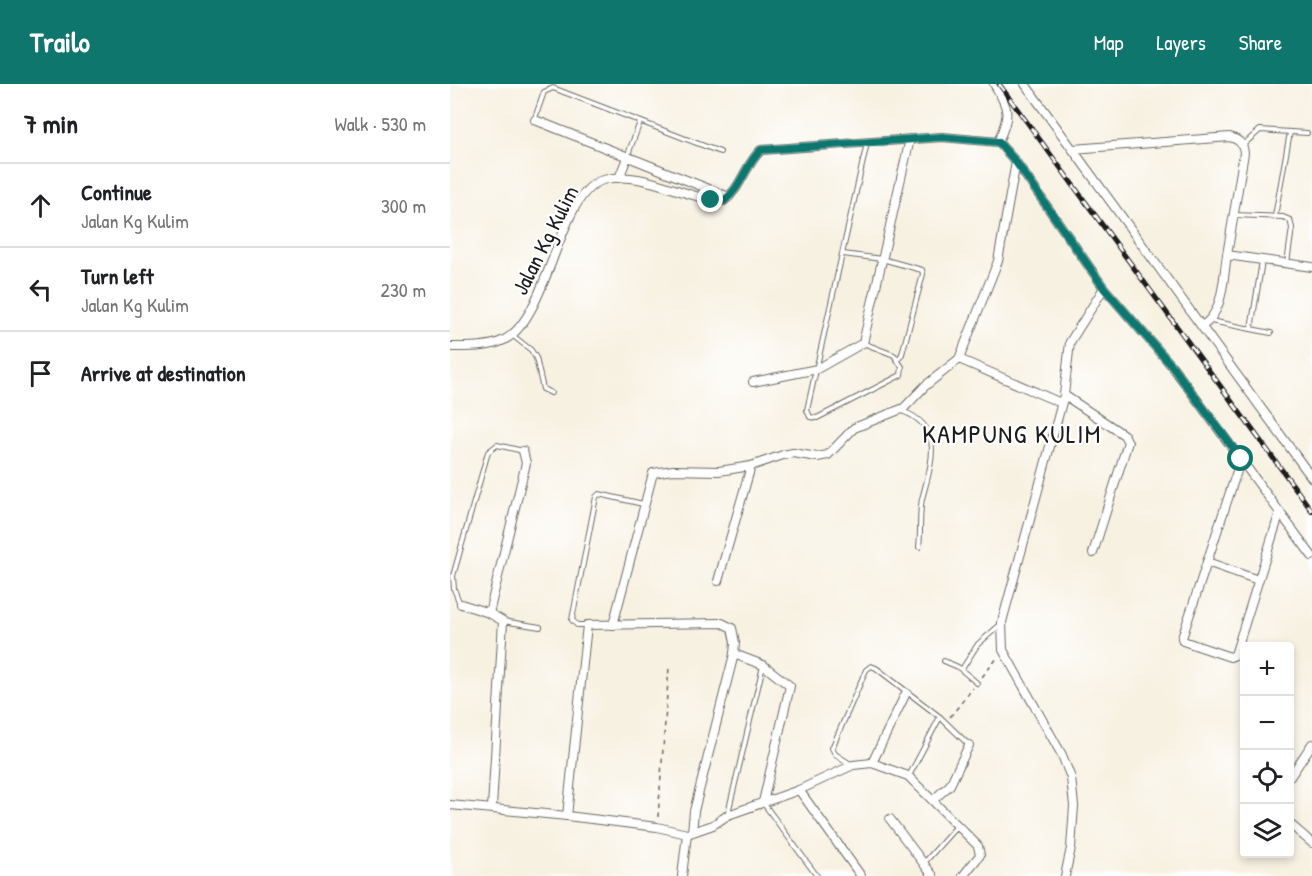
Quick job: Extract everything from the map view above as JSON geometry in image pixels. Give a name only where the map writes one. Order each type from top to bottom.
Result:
[{"type":"street","points":[[994,84],[1008,111],[1008,120],[998,142]]},
{"type":"street","points":[[1025,84],[1312,478]]},
{"type":"street","points":[[535,120],[729,197],[741,181],[752,159],[761,150],[942,137],[998,142],[1016,162],[1104,288],[1172,366],[1312,556]]},
{"type":"street","points":[[1073,149],[1230,137],[1238,139],[1243,145],[1217,312],[1212,321],[1203,326]]},
{"type":"street","points":[[753,382],[817,369],[863,343],[910,139]]},
{"type":"street","points":[[619,178],[627,158]]},
{"type":"street","points":[[613,625],[650,478],[659,471],[719,471],[751,466],[793,453],[817,458],[828,455],[855,428],[900,410],[925,386],[959,359],[998,261],[1016,162]]},
{"type":"street","name":"Jalan Kg Kulim","points":[[512,335],[530,310],[575,208],[588,187],[602,180],[619,178],[643,180],[711,200],[724,201],[729,197]]},
{"type":"street","points":[[1227,255],[1312,267]]},
{"type":"street","points":[[1065,876],[1071,848],[1074,806],[1071,778],[1062,755],[1003,650],[1002,622],[1062,399],[1070,342],[1104,288]]},
{"type":"street","points":[[450,347],[496,343],[512,335]]},
{"type":"street","points":[[959,359],[1062,399],[1124,435],[1128,442],[1093,553]]},
{"type":"street","points":[[489,613],[526,463],[523,451]]},
{"type":"street","points":[[1241,459],[1184,641],[1230,657],[1234,655],[1280,512]]},
{"type":"street","points":[[718,581],[751,466]]},
{"type":"street","points":[[1207,562],[1258,580]]},
{"type":"street","points":[[461,604],[489,613],[503,621],[492,808]]},
{"type":"street","points":[[567,816],[587,625],[722,623],[728,625],[735,633],[734,654],[694,811],[682,876]]},
{"type":"street","points":[[734,654],[763,665],[790,686],[763,802]]},
{"type":"street","points":[[872,763],[906,693]]},
{"type":"street","points":[[1294,771],[1312,744]]},
{"type":"street","points":[[933,800],[950,785],[969,745]]},
{"type":"street","points":[[450,805],[567,816],[689,833],[713,825],[728,815],[799,790],[853,765],[872,763],[908,776],[980,850],[978,859],[963,876]]},
{"type":"street","points":[[799,790],[861,876]]},
{"type":"street","points":[[890,819],[933,876]]},
{"type":"street","points":[[1294,827],[1312,843]]},
{"type":"lane","points":[[535,120],[544,92],[550,87],[720,152]]},
{"type":"lane","points":[[627,158],[640,122]]},
{"type":"lane","points":[[1243,145],[1260,130],[1307,133]]},
{"type":"lane","points":[[1275,216],[1290,132]]},
{"type":"lane","points":[[863,343],[894,355],[903,370],[899,376],[813,418],[807,410],[867,142]]},
{"type":"lane","points":[[1233,215],[1287,218],[1292,224],[1287,263]]},
{"type":"lane","points":[[843,254],[918,267],[923,272],[902,354],[898,360]]},
{"type":"lane","points":[[1251,329],[1262,260]]},
{"type":"lane","points":[[1212,321],[1271,333]]},
{"type":"lane","points":[[512,335],[531,350],[543,389],[551,393]]},
{"type":"lane","points":[[900,410],[926,425],[932,443],[929,479],[922,500],[919,547]]},
{"type":"lane","points":[[461,604],[454,589],[453,576],[488,452],[497,445],[523,451]]},
{"type":"lane","points":[[587,625],[577,625],[572,620],[596,497],[598,494],[643,504]]},
{"type":"lane","points":[[503,621],[511,620],[540,627]]},
{"type":"lane","points":[[962,669],[978,645],[1002,622]]},
{"type":"lane","points":[[944,661],[962,669],[977,683]]},
{"type":"lane","points":[[728,815],[763,665]]},
{"type":"lane","points":[[853,765],[835,754],[832,748],[868,668],[876,668],[940,717],[969,745]]},
{"type":"lane","points":[[908,776],[940,717]]},
{"type":"lane","points":[[763,802],[817,876]]},
{"type":"lane","points":[[924,864],[958,825]]},
{"type":"path","points":[[657,827],[669,668]]},
{"type":"railway","points":[[999,84],[1312,511]]},
{"type":"district","name":"KAMPUNG KULIM","points":[[1012,434]]},
{"type":"route","points":[[711,200],[724,201],[734,193],[752,159],[761,150],[942,137],[998,142],[1016,162],[1104,288],[1172,366],[1241,459]]}]
